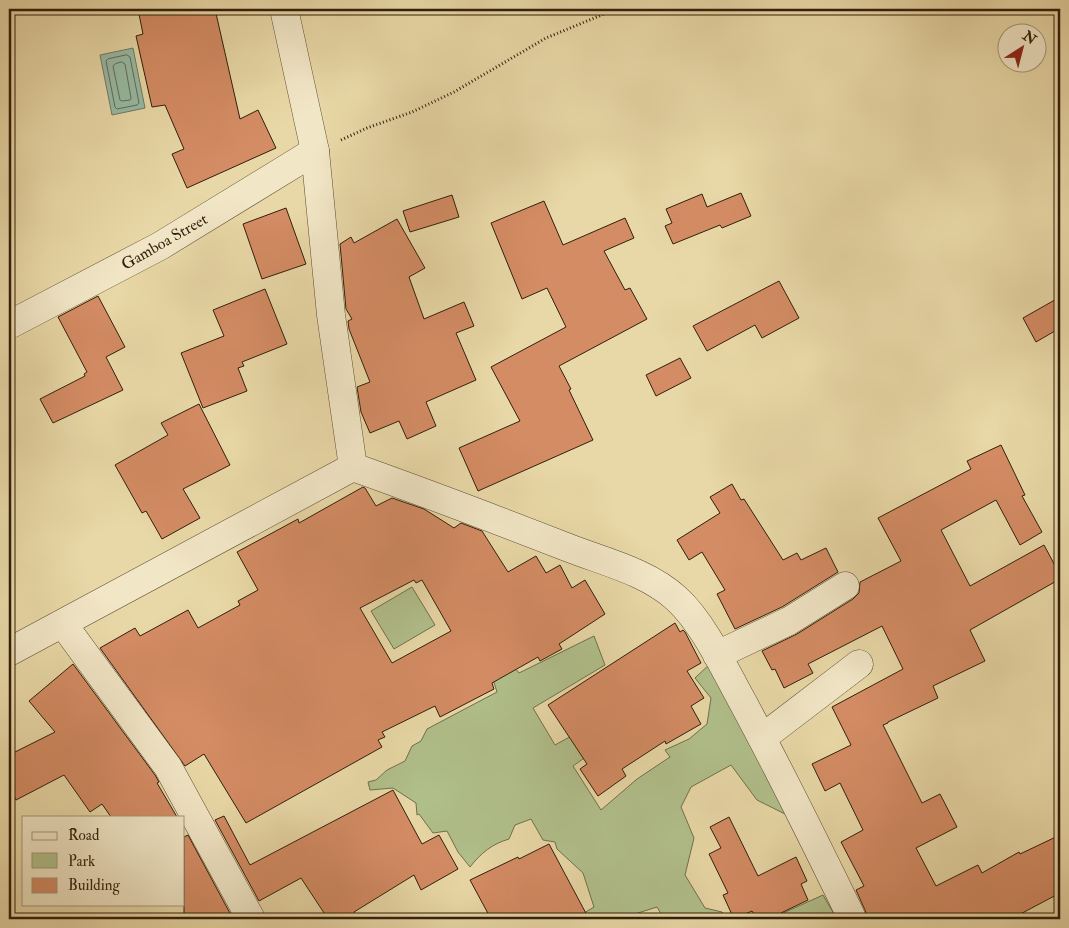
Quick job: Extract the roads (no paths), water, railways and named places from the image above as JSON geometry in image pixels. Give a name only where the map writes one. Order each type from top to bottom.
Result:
[{"type":"street","points":[[284,9],[315,151],[331,315],[353,467]]},
{"type":"street","name":"Gamboa Street","points":[[9,325],[160,246],[315,151]]},
{"type":"street","points":[[9,652],[353,467],[469,508],[631,571],[659,585],[676,598],[690,613],[717,655],[762,738],[851,917]]},
{"type":"street","points":[[717,655],[789,621],[845,586]]},
{"type":"street","points":[[63,624],[168,767],[252,919]]},
{"type":"street","points":[[762,738],[859,664]]},
{"type":"water","points":[[133,48],[145,108],[112,115],[100,55]]}]
